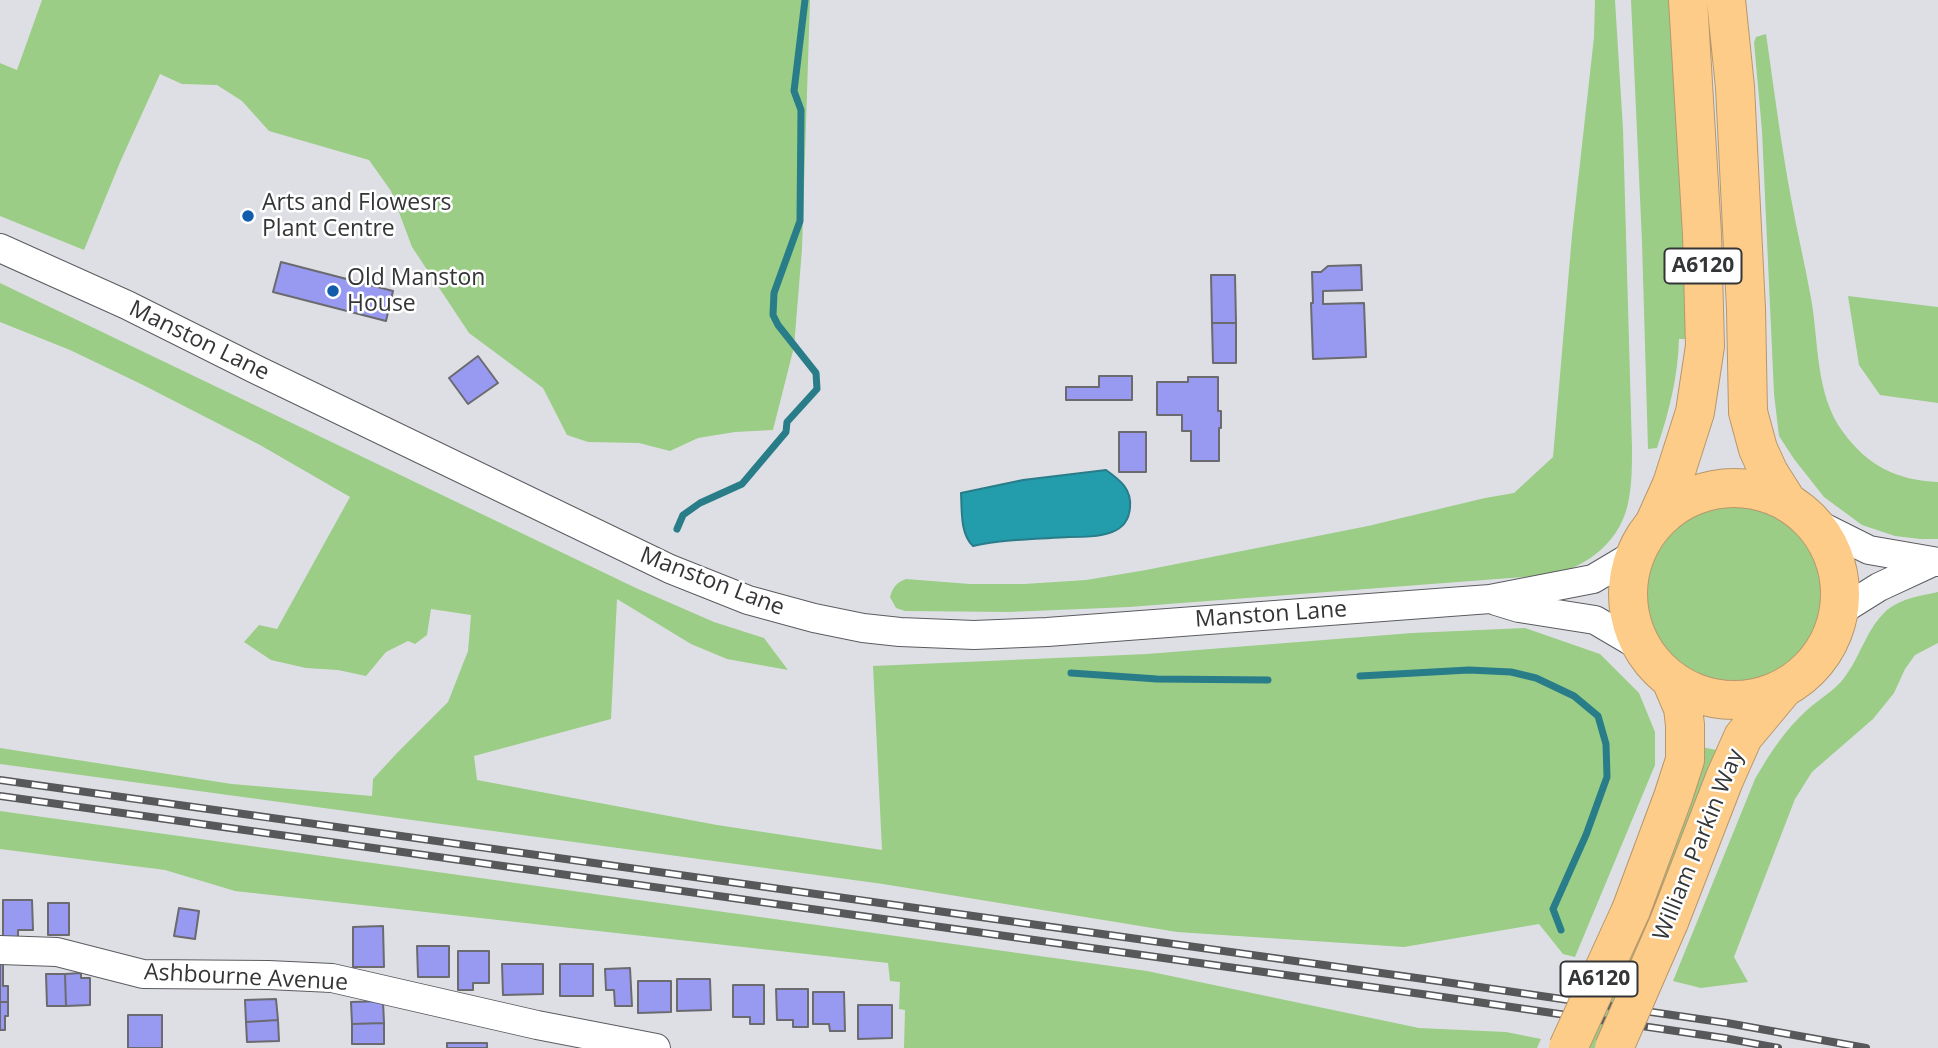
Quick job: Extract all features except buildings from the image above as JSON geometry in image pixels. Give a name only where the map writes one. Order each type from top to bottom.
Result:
[{"type":"highway","name":"A6120","points":[[1644,539],[1672,484],[1695,412],[1705,346],[1702,234],[1688,0]]},
{"type":"highway","name":"A6120","points":[[1726,0],[1735,87],[1746,309],[1748,412],[1758,449],[1769,474],[1800,512]]},
{"type":"highway","points":[[1734,488],[1756,491],[1800,512],[1830,548],[1839,579],[1839,612],[1829,643],[1810,669],[1783,689],[1755,698],[1726,700],[1697,694],[1671,680],[1654,665],[1641,647],[1630,617],[1627,585],[1644,539],[1686,499],[1707,491],[1734,488]]},
{"type":"highway","name":"William Parkin Way","points":[[1568,1048],[1630,910],[1685,760],[1683,708],[1671,680]]},
{"type":"highway","name":"William Parkin Way","points":[[1614,1048],[1669,922],[1743,737],[1783,689]]},
{"type":"street","name":"Manston Lane","points":[[0,248],[127,305],[670,569],[748,600],[863,628],[974,635],[1047,632],[1490,599],[1593,579],[1644,539]]},
{"type":"street","points":[[1800,512],[1869,550],[1936,562]]},
{"type":"street","points":[[1839,612],[1879,587],[1936,562]]},
{"type":"street","name":"Manston Lane","points":[[1490,599],[1520,608],[1594,620],[1641,647]]},
{"type":"street","name":"Ashbourne Avenue","points":[[0,950],[57,952],[144,974],[332,978],[537,1025],[656,1048]]},
{"type":"green space","points":[[42,0],[810,0],[802,249],[794,347],[773,430],[698,438],[670,451],[639,443],[588,442],[567,435],[543,388],[469,333],[412,247],[391,191],[369,160],[269,131],[242,101],[217,85],[182,84],[160,74],[84,250],[0,216],[0,63],[17,70]]},
{"type":"green space","points":[[1595,0],[1615,0],[1623,129],[1632,448],[1631,486],[1625,513],[1620,526],[1602,549],[1578,565],[1550,575],[1129,607],[1009,612],[905,611],[896,608],[891,594],[897,584],[906,579],[970,584],[1086,580],[1368,526],[1514,493],[1553,457],[1572,235],[1594,37]]},
{"type":"green space","points":[[1631,0],[1672,0],[1691,339],[1679,339],[1675,381],[1665,421],[1657,448],[1648,449],[1642,242]]},
{"type":"green space","points":[[1766,34],[1787,178],[1811,298],[1827,401],[1843,432],[1862,454],[1896,474],[1938,482],[1938,539],[1895,536],[1862,525],[1824,497],[1779,436],[1774,394],[1762,131],[1754,42],[1756,37]]},
{"type":"green space","points":[[0,283],[636,588],[714,622],[764,638],[788,670],[727,659],[691,644],[617,599],[611,719],[474,756],[477,780],[717,825],[882,850],[873,666],[1147,654],[1412,633],[1525,628],[1600,654],[1639,693],[1655,732],[1655,765],[1575,957],[1563,954],[1539,924],[1404,947],[1177,932],[883,884],[0,764],[0,748],[232,784],[372,796],[373,779],[448,702],[468,651],[471,615],[431,609],[427,635],[415,644],[408,641],[386,652],[366,676],[271,660],[244,642],[259,625],[277,629],[350,497],[260,445],[143,385],[70,350],[0,322]]},
{"type":"green space","points":[[1848,296],[1938,307],[1938,403],[1880,395],[1859,365]]},
{"type":"green space","points":[[1734,505],[1769,512],[1798,531],[1817,560],[1824,595],[1817,630],[1798,659],[1769,678],[1734,685],[1699,678],[1670,659],[1651,630],[1644,595],[1651,560],[1670,531],[1699,512]]},
{"type":"green space","points":[[1938,592],[1938,643],[1915,655],[1894,693],[1873,719],[1812,772],[1795,799],[1734,957],[1748,982],[1701,988],[1673,981],[1755,779],[1772,751],[1799,718],[1844,678],[1874,626],[1887,610],[1905,600]]},
{"type":"green space","points":[[1702,747],[1716,750],[1711,768],[1600,1048],[1585,1048]]},
{"type":"green space","points":[[0,811],[1147,971],[1419,1028],[1506,1032],[1541,1039],[1537,1048],[904,1048],[905,1010],[899,1009],[900,982],[890,981],[888,963],[235,891],[165,870],[0,849]]},
{"type":"water","points":[[1106,470],[1124,486],[1130,501],[1127,519],[1116,530],[1096,536],[973,546],[966,535],[962,521],[961,493],[1023,480]]},
{"type":"waterway","points":[[677,529],[683,515],[700,503],[742,484],[786,432],[787,422],[817,389],[816,373],[773,315],[774,293],[800,221],[801,110],[794,91],[805,0]]},
{"type":"waterway","points":[[1360,676],[1469,670],[1511,672],[1536,678],[1574,696],[1598,716],[1606,744],[1607,777],[1586,835],[1553,909],[1561,930]]},
{"type":"waterway","points":[[1071,673],[1157,679],[1268,680]]},
{"type":"railway","points":[[0,780],[1431,980],[1727,1023],[1866,1048]]},
{"type":"railway","points":[[0,796],[1429,995],[1778,1048]]},
{"type":"place","name":"Arts and Flowesrs Plant Centre","points":[[248,216]]},
{"type":"place","name":"Old Manston House","points":[[333,291]]}]
